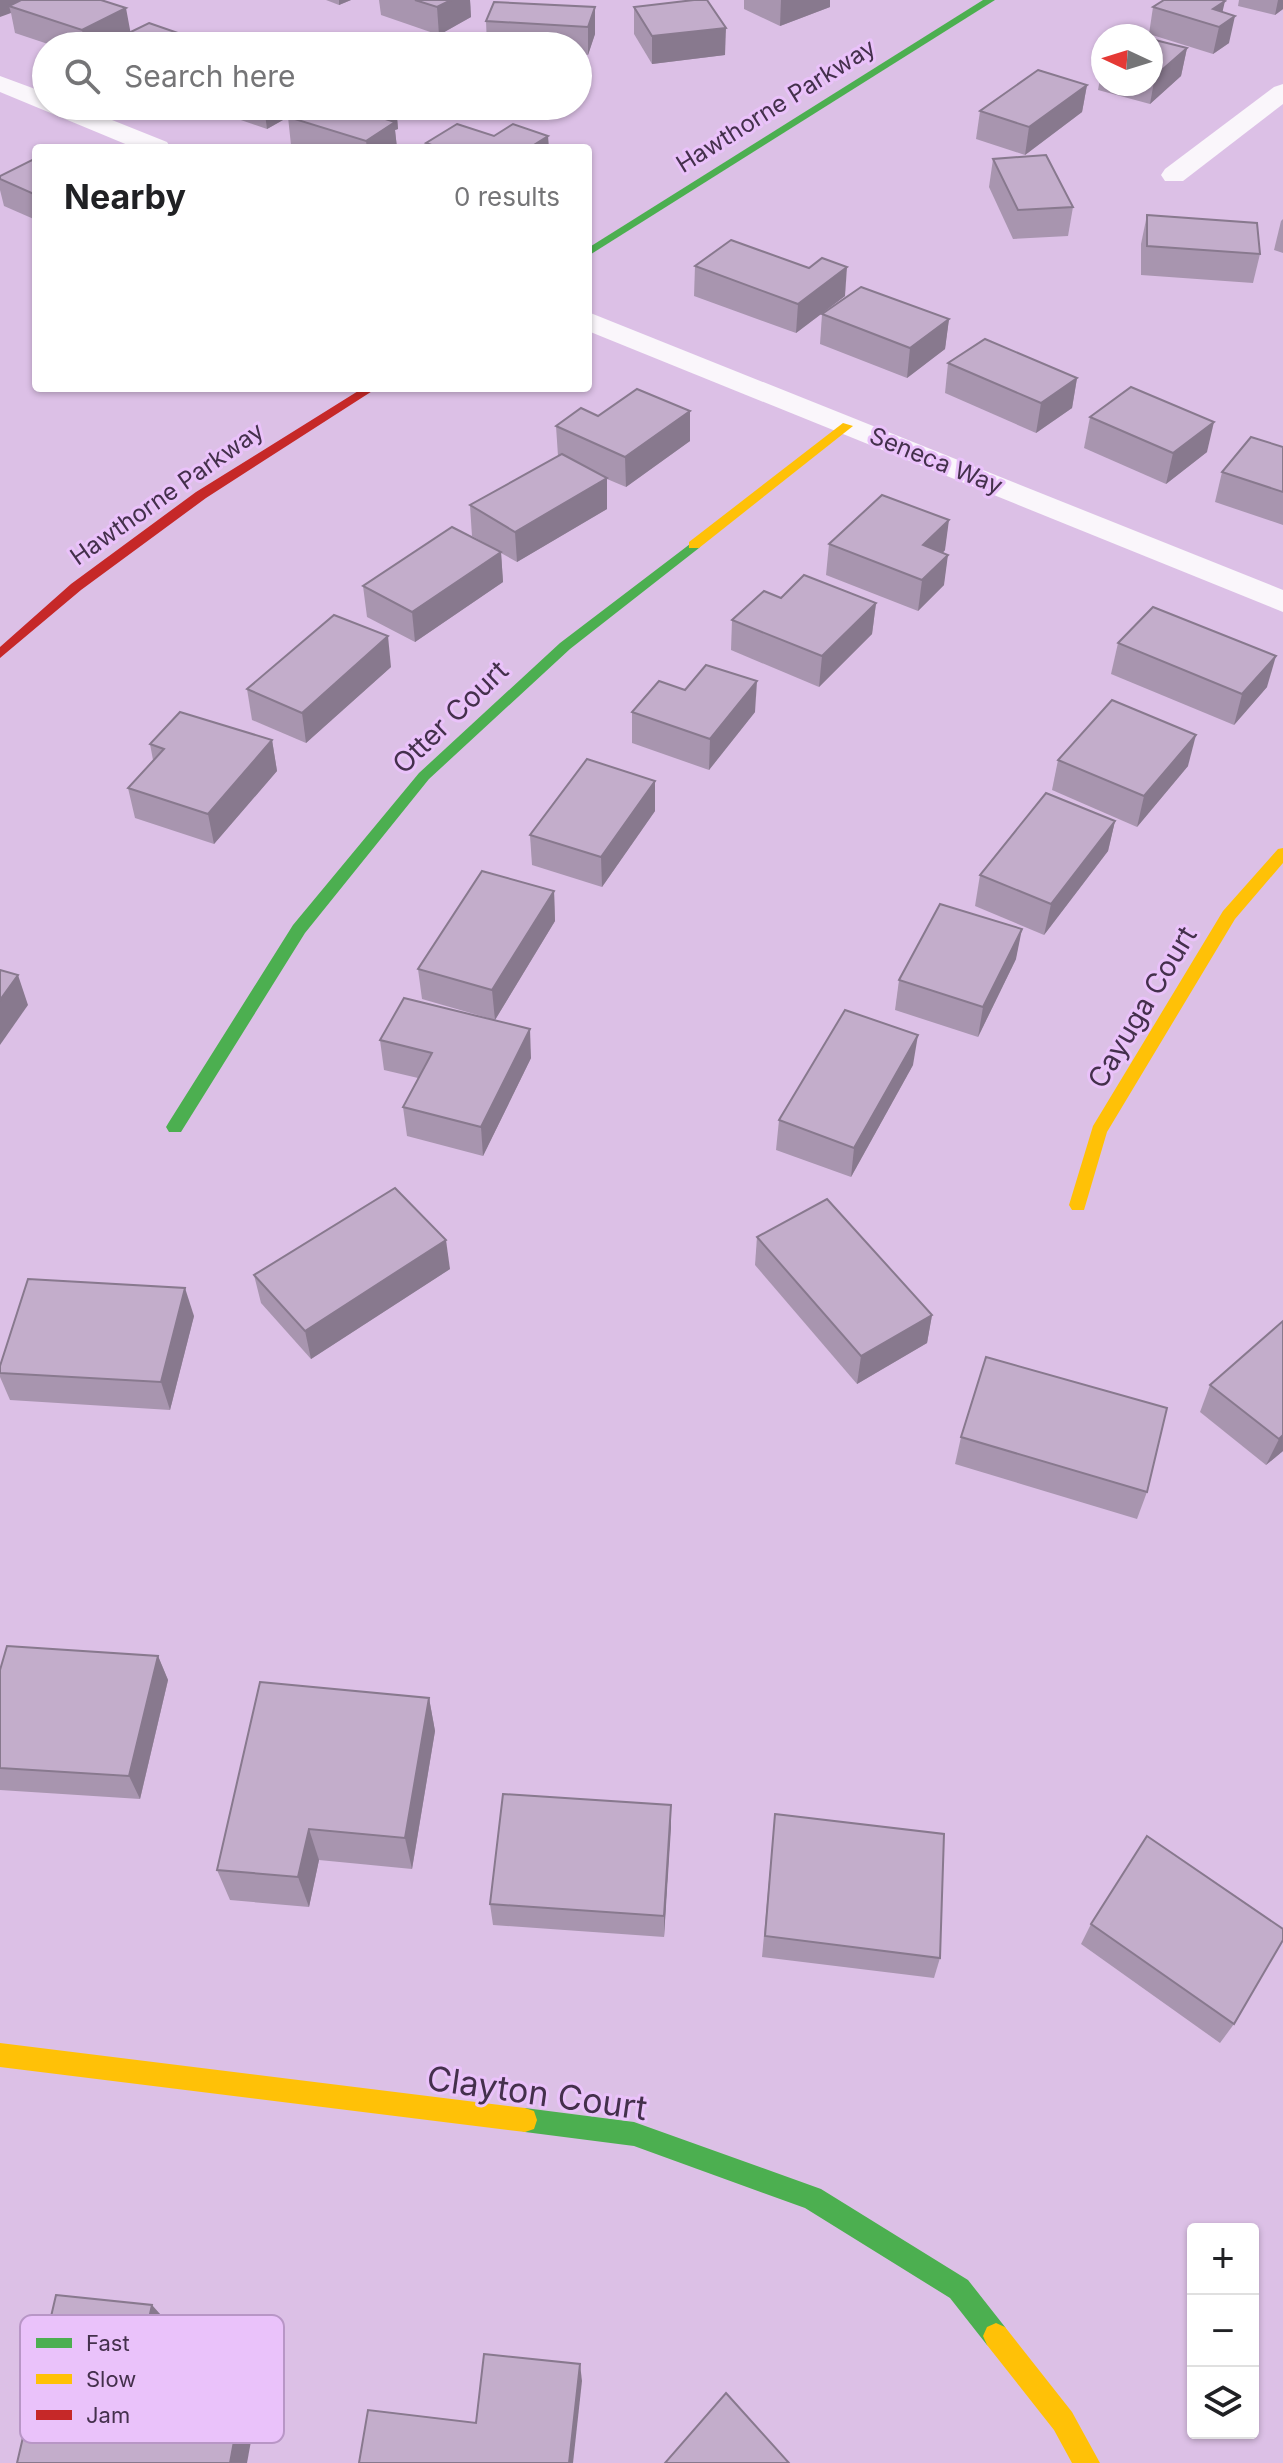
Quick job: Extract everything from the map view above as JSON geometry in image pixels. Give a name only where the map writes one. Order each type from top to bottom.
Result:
[{"type":"street","name":"Hawthorne Parkway","points":[[592,250],[990,0]]},
{"type":"street","points":[[0,83],[32,96]]},
{"type":"street","points":[[1174,175],[1283,92]]},
{"type":"street","points":[[89,120],[148,144]]},
{"type":"street","name":"Seneca Way","points":[[592,323],[1283,602]]},
{"type":"street","name":"Hawthorne Parkway","points":[[0,654],[76,587],[201,495],[365,392]]},
{"type":"street","name":"Otter Court","points":[[175,1127],[299,929],[424,776],[565,646],[847,426]]},
{"type":"street","name":"Cayuga Court","points":[[1078,1205],[1099,1131],[1229,915],[1283,853]]},
{"type":"street","name":"Clayton Court","points":[[0,2055],[634,2134],[812,2198],[959,2289],[1063,2421],[1087,2463]]},
{"type":"building","points":[[21,0],[101,0],[126,8],[82,30],[9,6]]},
{"type":"building","points":[[415,0],[451,0],[437,7]]},
{"type":"building","points":[[707,0],[726,28],[652,36],[634,7]]},
{"type":"building","points":[[1164,0],[1222,0],[1225,1],[1213,9],[1235,16],[1219,27],[1153,7]]},
{"type":"building","points":[[494,2],[595,7],[588,27],[486,21]]},
{"type":"building","points":[[149,23],[175,32],[131,32]]},
{"type":"building","points":[[1163,42],[1187,48],[1163,69]]},
{"type":"building","points":[[1038,70],[1087,85],[1029,127],[980,111]]},
{"type":"building","points":[[298,120],[395,122],[366,141]]},
{"type":"building","points":[[457,124],[494,136],[513,124],[548,136],[535,144],[426,143]]},
{"type":"building","points":[[1046,155],[1073,207],[1018,210],[993,159]]},
{"type":"building","points":[[32,160],[32,193],[0,179],[0,176]]},
{"type":"building","points":[[1147,215],[1257,223],[1260,254],[1147,246]]},
{"type":"building","points":[[731,240],[809,268],[822,258],[847,267],[798,304],[695,266]]},
{"type":"building","points":[[861,287],[949,319],[910,348],[822,314]]},
{"type":"building","points":[[985,339],[1077,378],[1041,403],[948,363]]},
{"type":"building","points":[[1131,387],[1214,422],[1173,453],[1090,417]]},
{"type":"building","points":[[637,389],[690,411],[625,457],[556,426],[581,408],[598,416]]},
{"type":"building","points":[[1251,437],[1283,447],[1283,492],[1222,472]]},
{"type":"building","points":[[562,454],[607,478],[515,532],[470,505]]},
{"type":"building","points":[[882,495],[949,520],[923,545],[948,555],[922,580],[829,544]]},
{"type":"building","points":[[452,527],[501,552],[412,612],[363,586]]},
{"type":"building","points":[[804,575],[876,603],[822,656],[732,620],[764,591],[781,598]]},
{"type":"building","points":[[1153,607],[1276,656],[1242,694],[1118,643]]},
{"type":"building","points":[[334,615],[388,636],[302,713],[247,689]]},
{"type":"building","points":[[706,665],[757,681],[710,739],[632,712],[659,681],[685,690]]},
{"type":"building","points":[[1112,700],[1196,735],[1144,796],[1058,760]]},
{"type":"building","points":[[180,712],[272,740],[208,814],[128,788],[164,749],[150,744]]},
{"type":"building","points":[[587,759],[655,781],[601,857],[530,835]]},
{"type":"building","points":[[1046,793],[1115,821],[1051,904],[980,875]]},
{"type":"building","points":[[482,871],[554,891],[492,990],[418,969]]},
{"type":"building","points":[[940,904],[1022,929],[983,1007],[899,980]]},
{"type":"building","points":[[0,970],[18,975],[0,1000]]},
{"type":"building","points":[[404,998],[530,1029],[481,1127],[403,1107],[432,1053],[380,1040]]},
{"type":"building","points":[[845,1010],[918,1035],[854,1148],[779,1120]]},
{"type":"building","points":[[395,1188],[446,1240],[305,1331],[254,1275]]},
{"type":"building","points":[[827,1199],[932,1315],[861,1356],[757,1237]]},
{"type":"building","points":[[28,1279],[185,1288],[161,1382],[0,1373]]},
{"type":"building","points":[[1283,1321],[1283,1435],[1279,1439],[1210,1385]]},
{"type":"building","points":[[986,1357],[1167,1408],[1147,1492],[961,1437]]},
{"type":"building","points":[[7,1646],[158,1656],[129,1776],[0,1768],[0,1670]]},
{"type":"building","points":[[260,1682],[429,1698],[405,1838],[309,1829],[298,1877],[217,1870]]},
{"type":"building","points":[[503,1794],[671,1805],[664,1916],[490,1904]]},
{"type":"building","points":[[775,1814],[944,1834],[940,1958],[765,1936]]},
{"type":"building","points":[[1147,1836],[1283,1929],[1283,1940],[1234,2024],[1091,1924]]},
{"type":"building","points":[[56,2295],[152,2305],[150,2315],[51,2315]]},
{"type":"building","points":[[484,2354],[580,2364],[569,2463],[359,2463],[368,2410],[476,2423]]},
{"type":"building","points":[[726,2393],[789,2463],[665,2463]]},
{"type":"building","points":[[22,2443],[234,2443],[230,2463],[17,2463]]},
{"type":"traffic: fast","points":[[592,250],[990,0]]},
{"type":"traffic: fast","points":[[175,1127],[299,929],[424,776],[565,646],[694,545]]},
{"type":"traffic: fast","points":[[525,2120],[634,2134],[812,2198],[959,2289],[996,2336]]},
{"type":"traffic: slow","points":[[694,545],[847,426]]},
{"type":"traffic: slow","points":[[1078,1205],[1099,1131],[1229,915],[1283,853]]},
{"type":"traffic: slow","points":[[0,2055],[525,2120]]},
{"type":"traffic: slow","points":[[996,2336],[1063,2421],[1087,2463]]},
{"type":"traffic: jam","points":[[0,654],[76,587],[201,495],[365,392]]}]
